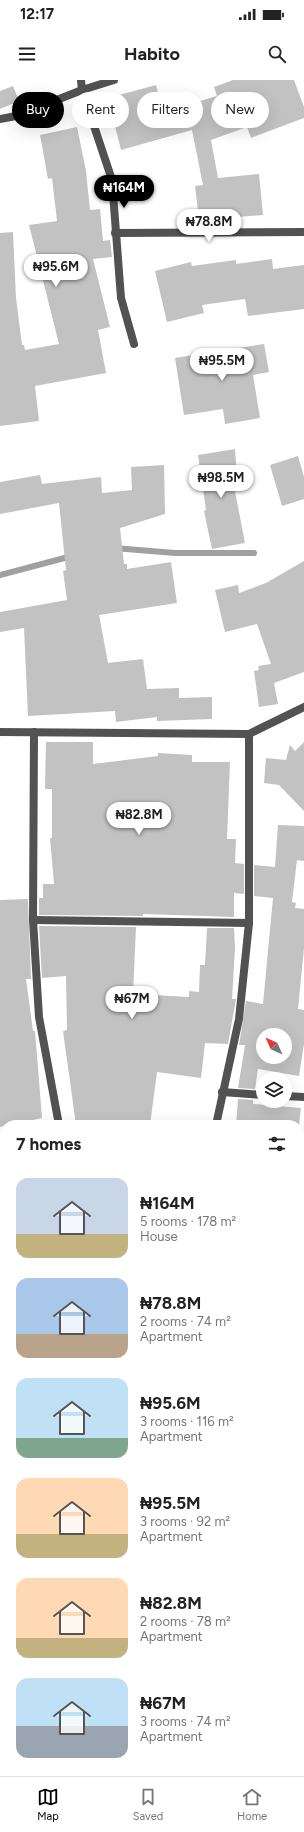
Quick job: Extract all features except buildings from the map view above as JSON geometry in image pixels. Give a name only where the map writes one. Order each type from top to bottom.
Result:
[{"type":"street","points":[[81,80],[82,90],[112,180],[121,298],[134,344]]},
{"type":"street","points":[[0,119],[16,116],[82,90],[114,80]]},
{"type":"street","points":[[115,233],[304,232]]},
{"type":"street","points":[[0,732],[249,734],[304,707]]},
{"type":"street","points":[[34,732],[33,920],[40,1017],[58,1120]]},
{"type":"street","points":[[217,1120],[239,1019],[249,923],[249,734]]},
{"type":"street","points":[[33,920],[249,923]]},
{"type":"street","points":[[222,1092],[256,1094]]},
{"type":"street","points":[[292,1097],[304,1098]]},
{"type":"waterway","points":[[114,548],[175,553],[254,553]]},
{"type":"waterway","points":[[0,575],[72,556]]}]
